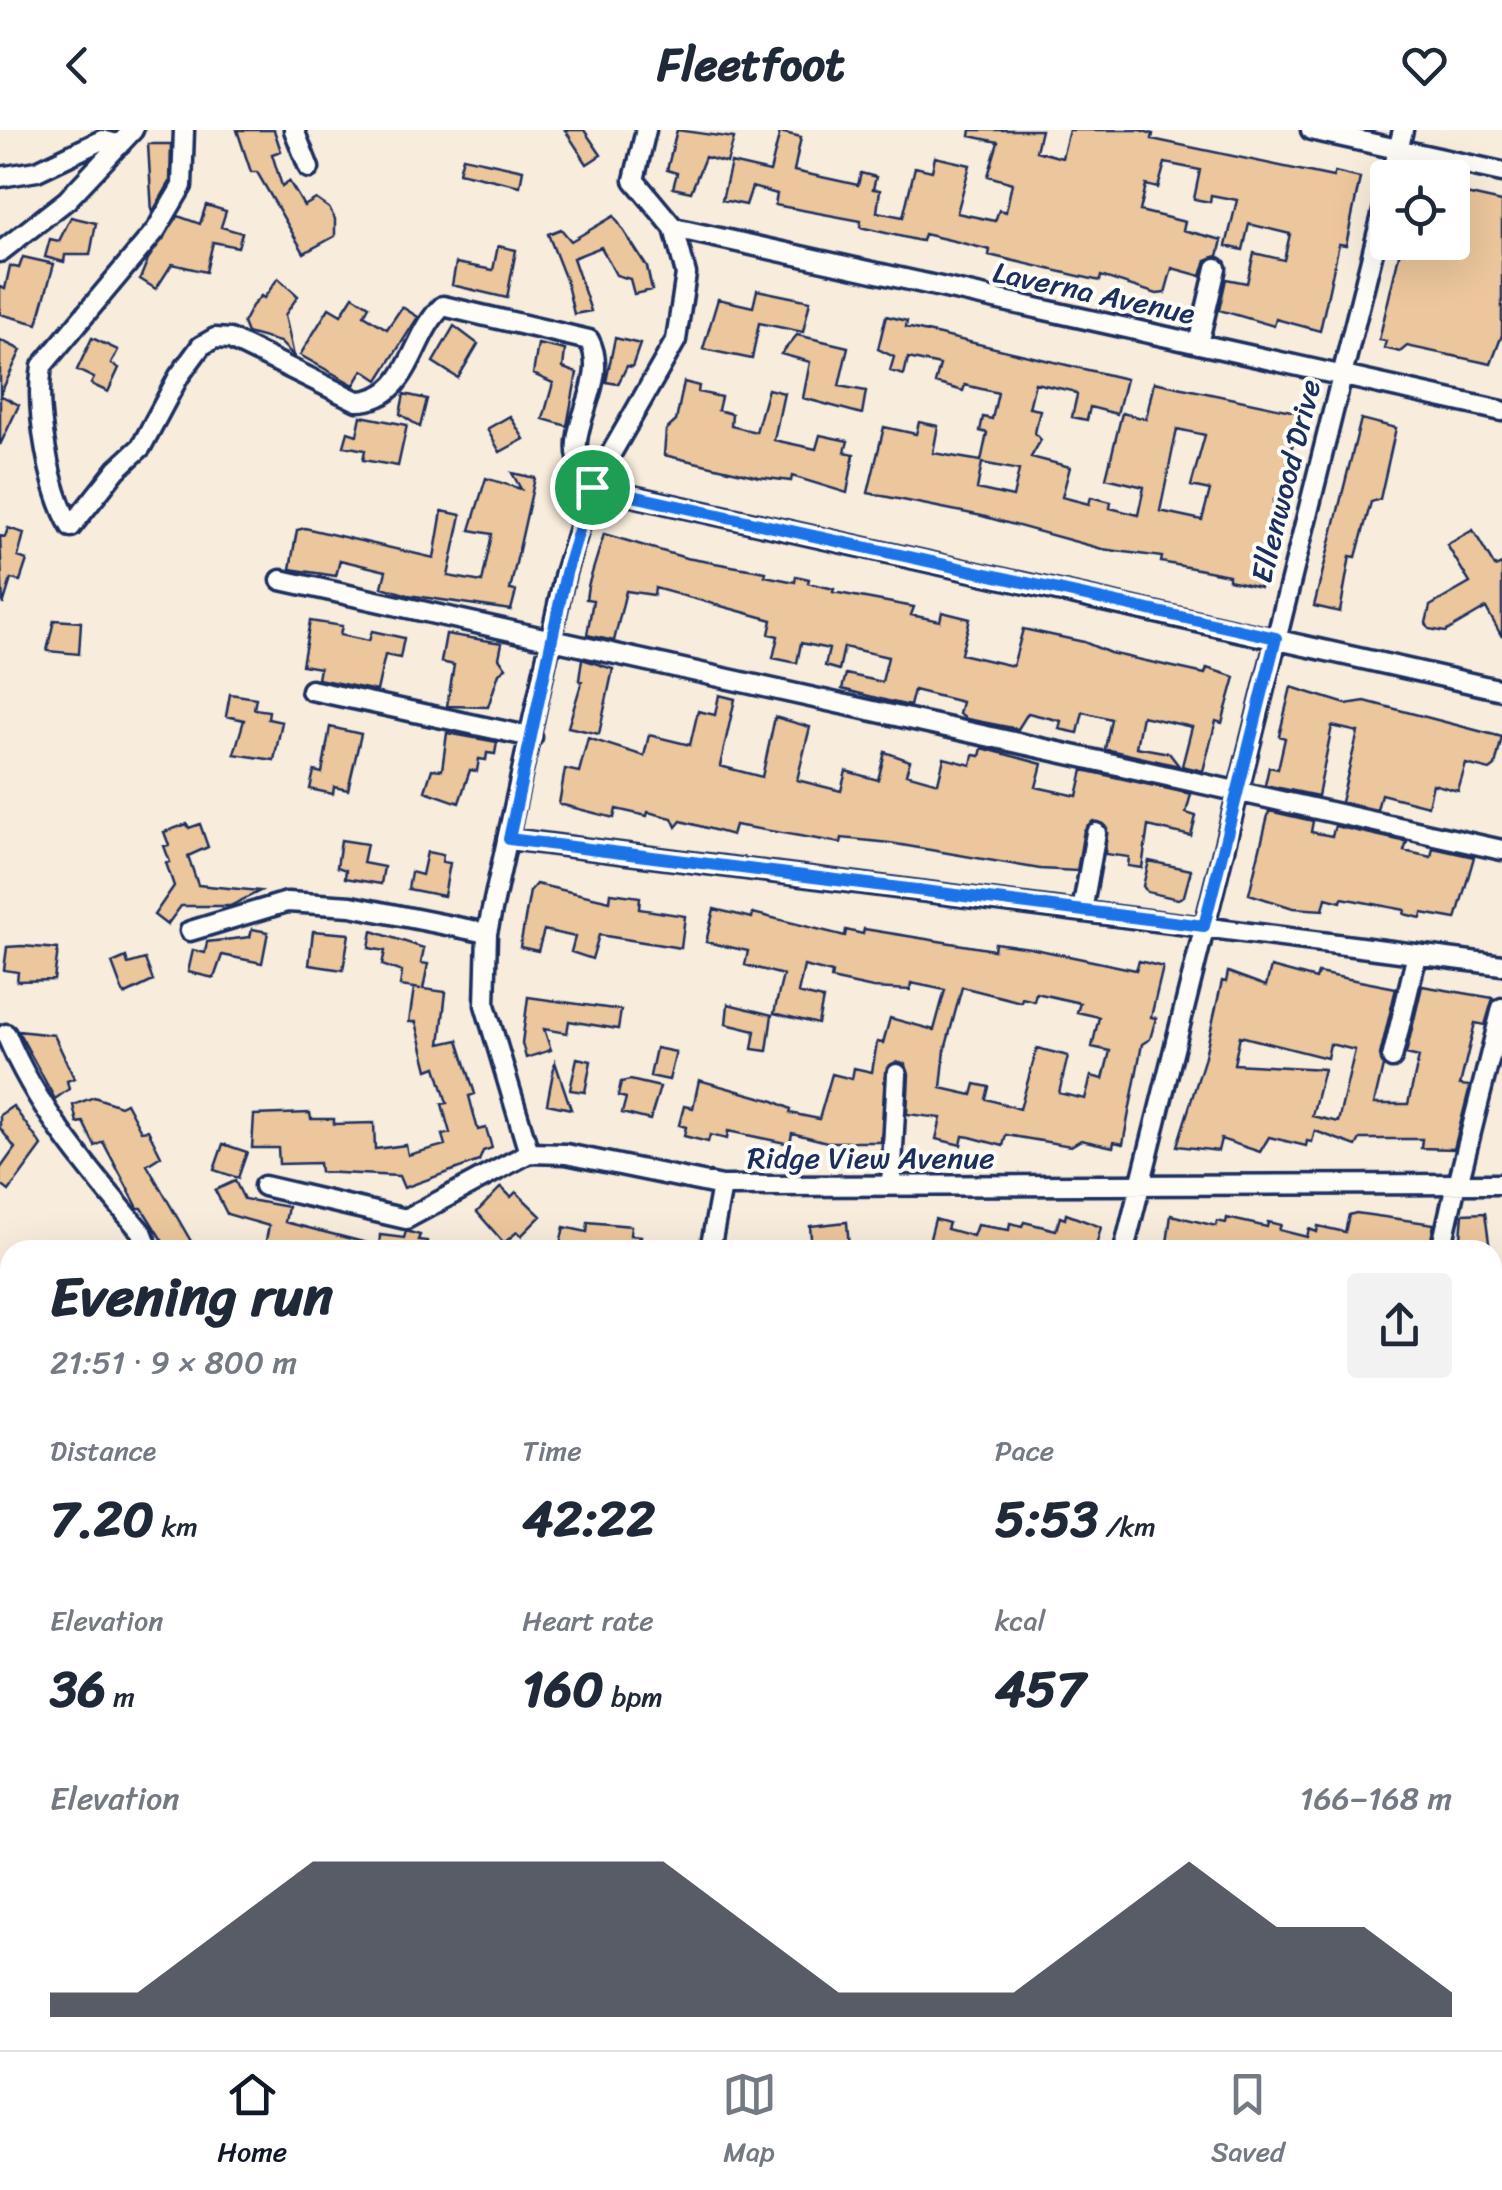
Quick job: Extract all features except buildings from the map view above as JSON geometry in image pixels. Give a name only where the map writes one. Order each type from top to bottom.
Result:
[{"type":"street","points":[[0,252],[46,220],[133,130]]},
{"type":"street","points":[[184,130],[182,186],[128,268],[42,366],[39,382],[47,449],[59,507],[71,527],[117,469],[141,447],[178,376],[201,346],[216,338],[230,339],[357,401],[368,401],[383,397],[403,374],[432,315],[442,306],[589,340],[596,352],[595,368],[576,456],[592,487]]},
{"type":"street","points":[[294,130],[309,168]]},
{"type":"street","points":[[264,1186],[406,1219],[528,1153],[485,1005],[487,933],[566,573],[592,487],[676,340],[686,274],[674,228],[634,180],[646,130]]},
{"type":"street","points":[[1310,130],[1502,172]]},
{"type":"street","points":[[1396,160],[1403,130]]},
{"type":"street","points":[[0,177],[37,171],[102,140],[120,145]]},
{"type":"street","name":"Laverna Avenue","points":[[674,228],[1502,411]]},
{"type":"street","name":"Ellenwood Drive","points":[[1126,1240],[1370,260]]},
{"type":"street","points":[[1198,344],[1216,268]]},
{"type":"street","points":[[592,487],[1502,690]]},
{"type":"street","points":[[281,580],[1502,850]]},
{"type":"street","points":[[312,690],[532,737]]},
{"type":"street","points":[[1082,911],[1096,833]]},
{"type":"street","points":[[509,839],[1502,964]]},
{"type":"street","points":[[190,931],[287,902],[351,906],[487,933]]},
{"type":"street","points":[[1392,1058],[1417,954]]},
{"type":"street","points":[[1443,1240],[1502,1008]]},
{"type":"street","points":[[6,1034],[27,1085],[68,1144],[145,1240]]},
{"type":"street","points":[[891,1185],[897,1074]]},
{"type":"street","name":"Ridge View Avenue","points":[[528,1153],[566,1154],[722,1186],[1502,1184]]},
{"type":"street","points":[[712,1240],[722,1186]]},
{"type":"route","points":[[592,487],[1276,638],[1204,926],[509,839],[566,573],[592,487]]}]
